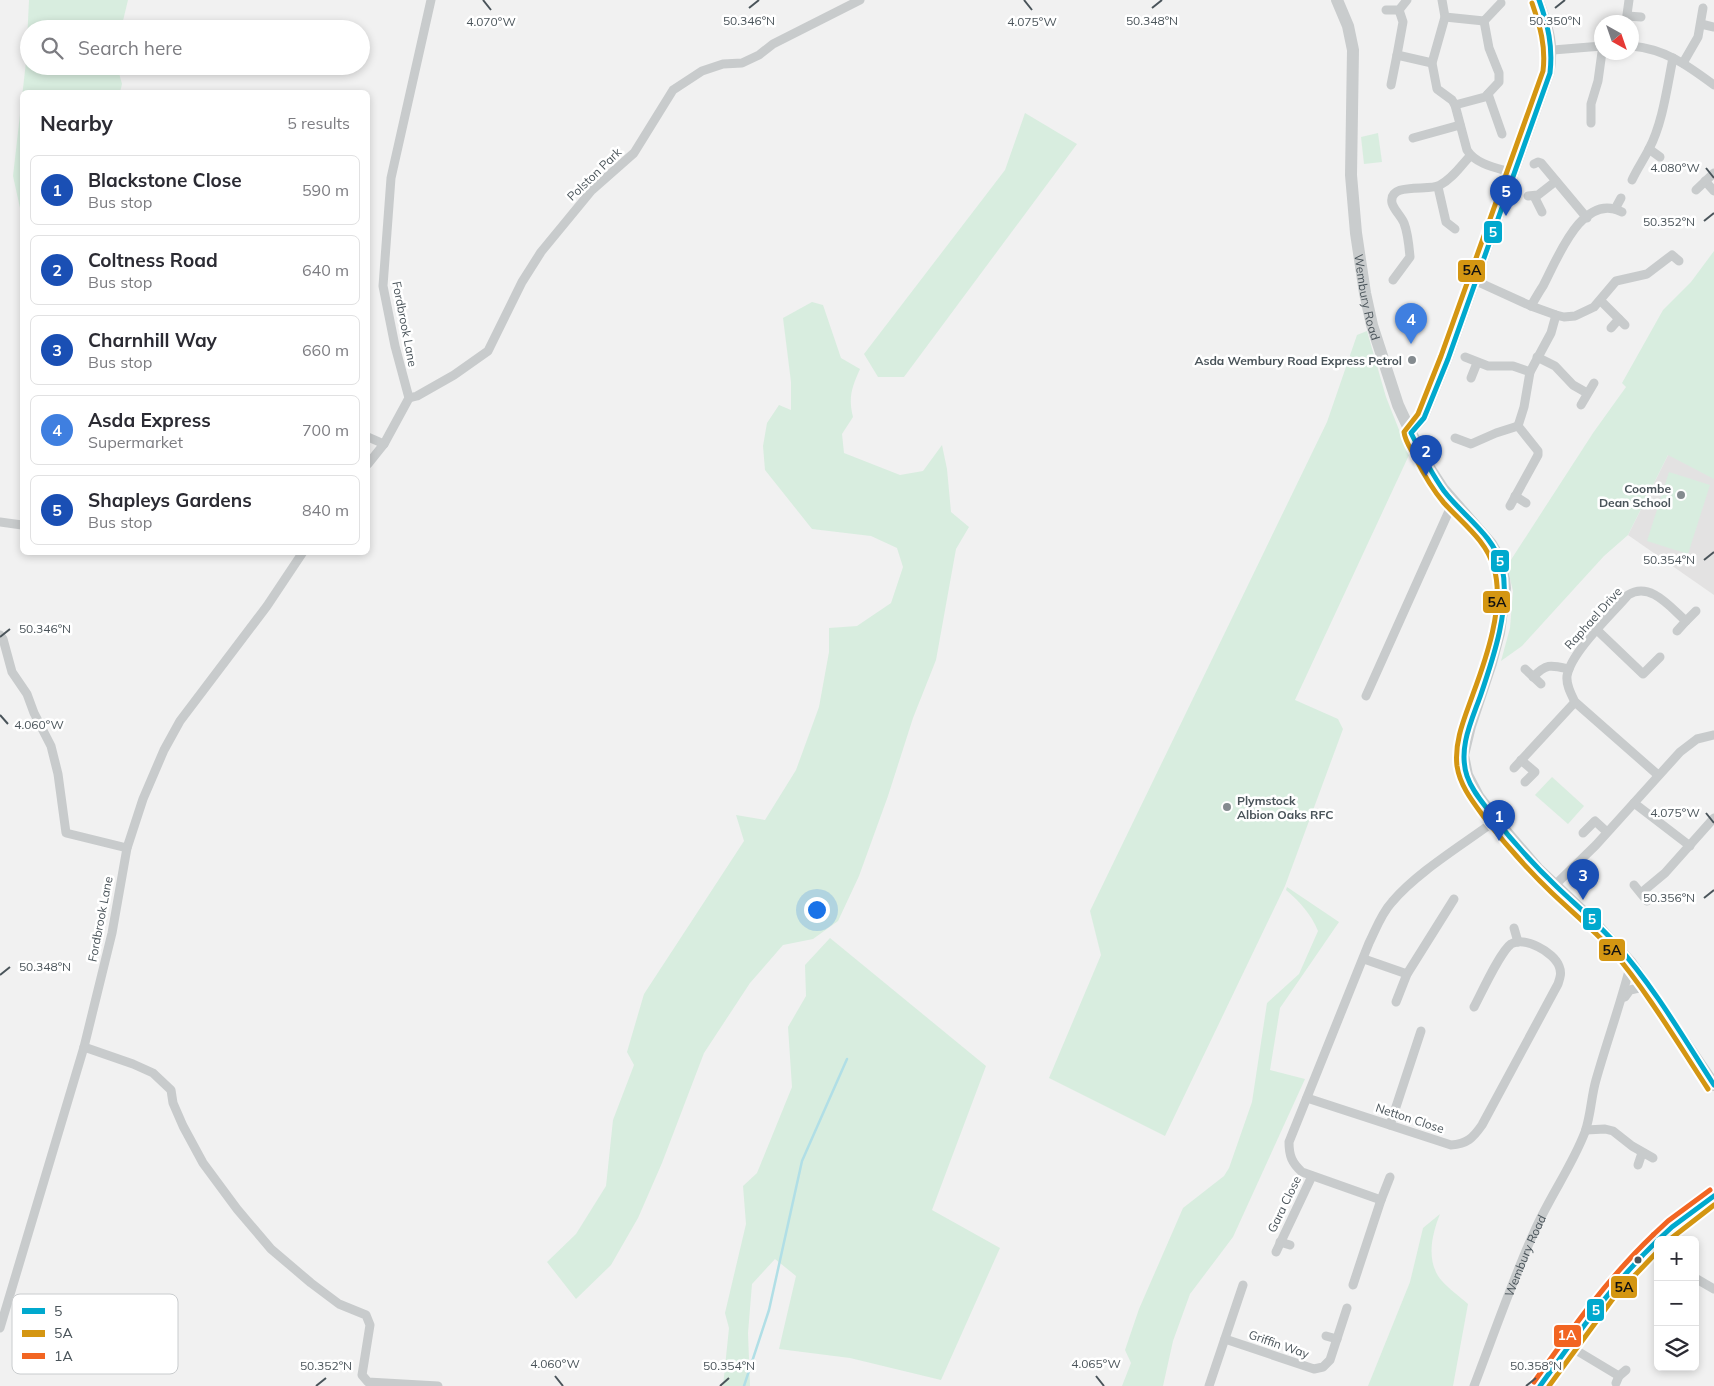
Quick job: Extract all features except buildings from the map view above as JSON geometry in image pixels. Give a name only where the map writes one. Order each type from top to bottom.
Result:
[{"type":"street","name":"Fordbrook Lane","points":[[409,398],[395,346],[383,286],[391,178],[431,0]]},
{"type":"street","name":"Polston Park","points":[[409,398],[417,396],[454,375],[488,351],[522,282],[540,252],[592,190],[634,153],[673,90],[702,71],[723,64],[742,63],[759,55],[773,44],[860,0]]},
{"type":"street","name":"Wembury Road","points":[[1337,0],[1348,26],[1353,50],[1351,175],[1356,233],[1365,293],[1375,334],[1398,405],[1410,433],[1428,466],[1453,502],[1491,544],[1498,556],[1504,579],[1504,596],[1498,633],[1491,663],[1470,726],[1463,755],[1467,775],[1471,785],[1496,820],[1537,868],[1592,920],[1631,963],[1622,1001],[1595,1082],[1586,1130],[1573,1160],[1554,1191],[1536,1228],[1519,1267],[1474,1386]]},
{"type":"street","points":[[1398,10],[1406,0]]},
{"type":"street","points":[[1442,0],[1445,16],[1432,63],[1437,89],[1452,100],[1455,105],[1470,156],[1479,162],[1514,173]]},
{"type":"street","points":[[1410,433],[1424,418],[1476,281],[1550,73],[1553,50],[1551,34],[1539,0]]},
{"type":"street","points":[[1628,15],[1629,0]]},
{"type":"street","points":[[1484,21],[1501,3]]},
{"type":"street","points":[[1683,63],[1698,37],[1703,8]]},
{"type":"street","points":[[1386,10],[1398,10]]},
{"type":"street","points":[[1391,85],[1403,22],[1398,10]]},
{"type":"street","points":[[1445,16],[1484,21]]},
{"type":"street","points":[[1455,105],[1473,102],[1485,97],[1498,82],[1499,73],[1489,48],[1484,21]]},
{"type":"street","points":[[1701,24],[1714,27]]},
{"type":"street","points":[[1553,50],[1594,47]]},
{"type":"street","points":[[1639,47],[1649,48],[1683,63],[1714,85]]},
{"type":"street","points":[[1397,55],[1432,63]]},
{"type":"street","points":[[1632,180],[1639,164],[1649,149],[1663,108],[1673,58]]},
{"type":"street","points":[[1591,123],[1591,104],[1598,81],[1601,60]]},
{"type":"street","points":[[1488,94],[1502,134]]},
{"type":"street","points":[[1414,138],[1460,125]]},
{"type":"street","points":[[1649,149],[1660,157]]},
{"type":"street","points":[[1393,280],[1410,257],[1406,229],[1392,204],[1393,197],[1399,190],[1438,187],[1470,156]]},
{"type":"street","points":[[1534,164],[1538,162],[1556,181],[1567,186],[1587,218]]},
{"type":"street","points":[[1696,190],[1714,173]]},
{"type":"street","points":[[1542,212],[1531,196],[1556,181]]},
{"type":"street","points":[[1705,181],[1714,191]]},
{"type":"street","points":[[1438,187],[1446,222],[1454,228]]},
{"type":"street","points":[[1531,306],[1572,230],[1600,209],[1619,210],[1621,198]]},
{"type":"street","points":[[1476,281],[1556,315],[1564,317],[1575,316],[1594,307],[1616,281],[1647,274],[1672,255],[1679,261]]},
{"type":"street","points":[[1601,301],[1622,322],[1611,328]]},
{"type":"street","points":[[1518,426],[1524,407],[1530,372],[1551,333],[1556,315]]},
{"type":"street","points":[[1465,357],[1488,366],[1512,366],[1530,372]]},
{"type":"street","points":[[1537,357],[1555,366],[1573,385],[1587,393]]},
{"type":"street","points":[[1471,378],[1477,363]]},
{"type":"street","points":[[1581,404],[1594,382]]},
{"type":"street","points":[[370,462],[384,444],[409,398]]},
{"type":"street","points":[[1455,438],[1467,448],[1496,433],[1518,426]]},
{"type":"street","points":[[1510,506],[1538,455],[1534,445],[1518,426]]},
{"type":"street","points":[[370,438],[384,444]]},
{"type":"street","points":[[1515,496],[1526,502]]},
{"type":"street","points":[[1366,696],[1453,502]]},
{"type":"street","points":[[0,522],[20,525]]},
{"type":"street","name":"Fordbrook Lane","points":[[0,1328],[84,1047],[112,932],[126,848],[146,791],[180,720],[267,606],[300,555]]},
{"type":"street","name":"Raphael Drive","points":[[1574,702],[1567,678],[1572,660],[1628,595],[1635,591],[1654,594],[1686,621]]},
{"type":"street","points":[[1677,631],[1696,611]]},
{"type":"street","points":[[1597,630],[1640,677],[1660,657]]},
{"type":"street","points":[[0,635],[3,639],[12,672],[27,694],[34,713],[51,746],[58,774],[66,833],[126,848]]},
{"type":"street","points":[[1534,677],[1541,669],[1549,665],[1569,669]]},
{"type":"street","points":[[1525,669],[1541,684]]},
{"type":"street","points":[[1514,768],[1574,702],[1658,775]]},
{"type":"street","points":[[1555,885],[1608,832],[1658,775],[1688,745],[1697,739],[1714,735]]},
{"type":"street","points":[[1521,760],[1534,772],[1525,782]]},
{"type":"street","points":[[1634,803],[1690,846]]},
{"type":"street","points":[[1641,893],[1665,873],[1714,818]]},
{"type":"street","points":[[1380,1200],[1302,1172],[1294,1165],[1289,1154],[1289,1142],[1364,959],[1382,917],[1391,903],[1425,872],[1496,820]]},
{"type":"street","points":[[1583,833],[1595,821],[1608,832]]},
{"type":"street","points":[[1634,885],[1648,901]]},
{"type":"street","points":[[1396,1002],[1407,974],[1454,899]]},
{"type":"street","points":[[1427,923],[1436,929]]},
{"type":"street","points":[[1474,1007],[1484,998],[1504,952],[1511,944],[1518,942],[1514,928]]},
{"type":"street","name":"Netton Close","points":[[1307,1098],[1451,1145],[1461,1145],[1468,1141],[1476,1135],[1558,984],[1561,975],[1559,964],[1553,957],[1528,942],[1518,942]]},
{"type":"street","points":[[1364,959],[1407,974]]},
{"type":"street","points":[[1631,963],[1714,1085]]},
{"type":"street","points":[[1622,1001],[1630,990],[1648,986]]},
{"type":"street","points":[[1390,1125],[1421,1031]]},
{"type":"street","points":[[1417,1044],[1426,1047]]},
{"type":"street","points":[[84,1047],[153,1073],[171,1090],[173,1103],[183,1126],[203,1163],[237,1209],[271,1248],[311,1283],[339,1304],[366,1315],[370,1325],[362,1375],[368,1382],[438,1386]]},
{"type":"street","points":[[1496,1078],[1505,1083]]},
{"type":"street","points":[[1586,1130],[1605,1129],[1613,1131],[1642,1153],[1653,1158]]},
{"type":"street","points":[[1638,1165],[1642,1153]]},
{"type":"street","name":"Gara Close","points":[[1276,1252],[1312,1176]]},
{"type":"street","points":[[1354,1285],[1380,1200],[1390,1178]]},
{"type":"street","points":[[1662,1236],[1714,1196]]},
{"type":"street","name":"Gara Close","points":[[1280,1242],[1290,1245]]},
{"type":"street","points":[[1540,1386],[1621,1276],[1652,1253]]},
{"type":"street","points":[[1361,1261],[1371,1264]]},
{"type":"street","points":[[1699,1280],[1714,1289]]},
{"type":"street","points":[[1208,1386],[1225,1338],[1240,1307],[1243,1285]]},
{"type":"street","name":"Griffin Way","points":[[1225,1338],[1314,1369],[1323,1366],[1330,1360],[1346,1308]]},
{"type":"street","points":[[1326,1336],[1337,1339]]},
{"type":"street","points":[[1569,1346],[1621,1377]]},
{"type":"shaded area","name":"Coombe Dean School","points":[[1714,384],[1714,595],[1628,535],[1672,447]]},
{"type":"green space","points":[[29,0],[128,0],[123,20],[28,20]]},
{"type":"green space","points":[[25,75],[120,75],[122,84],[120,90],[23,90]]},
{"type":"green space","points":[[1025,113],[1077,144],[904,377],[878,377],[864,354],[1005,170]]},
{"type":"green space","points":[[20,115],[20,208],[13,176]]},
{"type":"green space","points":[[1378,133],[1382,162],[1364,164],[1361,137]]},
{"type":"green space","points":[[1714,251],[1714,479],[1668,455],[1628,535],[1604,556],[1522,646],[1501,661],[1510,628],[1513,591],[1507,566],[1593,433],[1626,387],[1622,383],[1663,310],[1691,282]]},
{"type":"green space","points":[[812,302],[823,305],[841,358],[860,369],[852,392],[853,417],[842,434],[844,453],[900,475],[923,471],[942,445],[947,469],[951,512],[969,527],[956,549],[936,660],[913,718],[888,796],[859,876],[838,921],[813,939],[783,945],[750,983],[704,1053],[662,1163],[638,1218],[611,1265],[576,1299],[547,1262],[576,1234],[606,1186],[613,1120],[634,1065],[627,1052],[644,994],[744,841],[736,815],[765,820],[796,770],[819,707],[829,652],[829,628],[857,626],[891,603],[903,567],[897,548],[871,536],[812,529],[765,470],[763,446],[767,423],[779,405],[791,410],[791,382],[783,318]]},
{"type":"green space","name":"Plymstock Albion Oaks RFC","points":[[1367,331],[1386,397],[1409,455],[1295,700],[1338,719],[1343,729],[1285,886],[1165,1136],[1049,1078],[1101,955],[1090,911],[1327,422],[1357,335]]},
{"type":"green space","points":[[1669,472],[1710,485],[1688,554],[1647,541]]},
{"type":"green space","points":[[1552,777],[1584,806],[1568,824],[1535,795]]},
{"type":"green space","points":[[1287,887],[1339,922],[1280,1008],[1270,1070],[1305,1079],[1233,1237],[1190,1294],[1173,1341],[1163,1386],[1122,1386],[1131,1363],[1125,1350],[1139,1309],[1183,1208],[1224,1176],[1229,1168],[1252,1102],[1267,1003],[1299,974],[1318,931],[1305,909],[1286,890]]},
{"type":"green space","points":[[830,938],[986,1066],[932,1210],[1000,1248],[941,1380],[850,1358],[779,1349],[796,1276],[775,1259],[752,1284],[748,1333],[750,1386],[723,1386],[729,1328],[725,1313],[746,1224],[743,1186],[757,1173],[792,1087],[788,1027],[806,996],[805,965]]},
{"type":"green space","points":[[1440,1214],[1433,1239],[1433,1265],[1442,1281],[1468,1304],[1453,1386],[1368,1386],[1410,1282],[1423,1228]]},
{"type":"waterway","points":[[744,1386],[769,1310],[802,1161],[847,1059]]},
{"type":"transit line","name":"5","points":[[1539,0],[1549,36],[1551,54],[1550,73],[1448,359],[1424,418],[1411,433],[1439,484],[1485,535],[1498,556],[1502,567],[1504,599],[1499,633],[1465,746],[1465,766],[1469,781],[1485,806],[1523,852],[1548,879],[1595,922],[1630,960],[1668,1013],[1714,1085]]},
{"type":"transit line","name":"5A","points":[[1532,3],[1542,36],[1544,53],[1543,71],[1441,356],[1418,414],[1404,432],[1408,445],[1436,492],[1486,549],[1491,558],[1497,583],[1496,615],[1488,649],[1461,729],[1457,747],[1457,766],[1464,787],[1484,817],[1534,875],[1612,950],[1650,1000],[1708,1089]]},
{"type":"transit line","name":"1A","points":[[1653,1235],[1668,1221],[1710,1190]]},
{"type":"transit line","name":"5","points":[[1662,1236],[1714,1196]]},
{"type":"transit line","name":"5A","points":[[1674,1236],[1714,1205]]},
{"type":"transit line","name":"1A","points":[[1534,1382],[1605,1287],[1653,1235]]},
{"type":"transit line","name":"5","points":[[1540,1386],[1610,1292],[1654,1244]]},
{"type":"transit line","name":"5A","points":[[1549,1386],[1615,1296],[1654,1255]]},
{"type":"place","name":"Shapleys Gardens","points":[[1506,216]]},
{"type":"place","name":"Asda Express","points":[[1411,344]]},
{"type":"place","name":"Asda Wembury Road Express Petrol","points":[[1412,360]]},
{"type":"place","name":"Coltness Road","points":[[1426,476]]},
{"type":"place","name":"Coombe Dean School","points":[[1681,495]]},
{"type":"place","name":"Plymstock Albion Oaks RFC","points":[[1227,807]]},
{"type":"place","name":"Blackstone Close","points":[[1499,841]]},
{"type":"place","name":"Charnhill Way","points":[[1583,900]]}]
